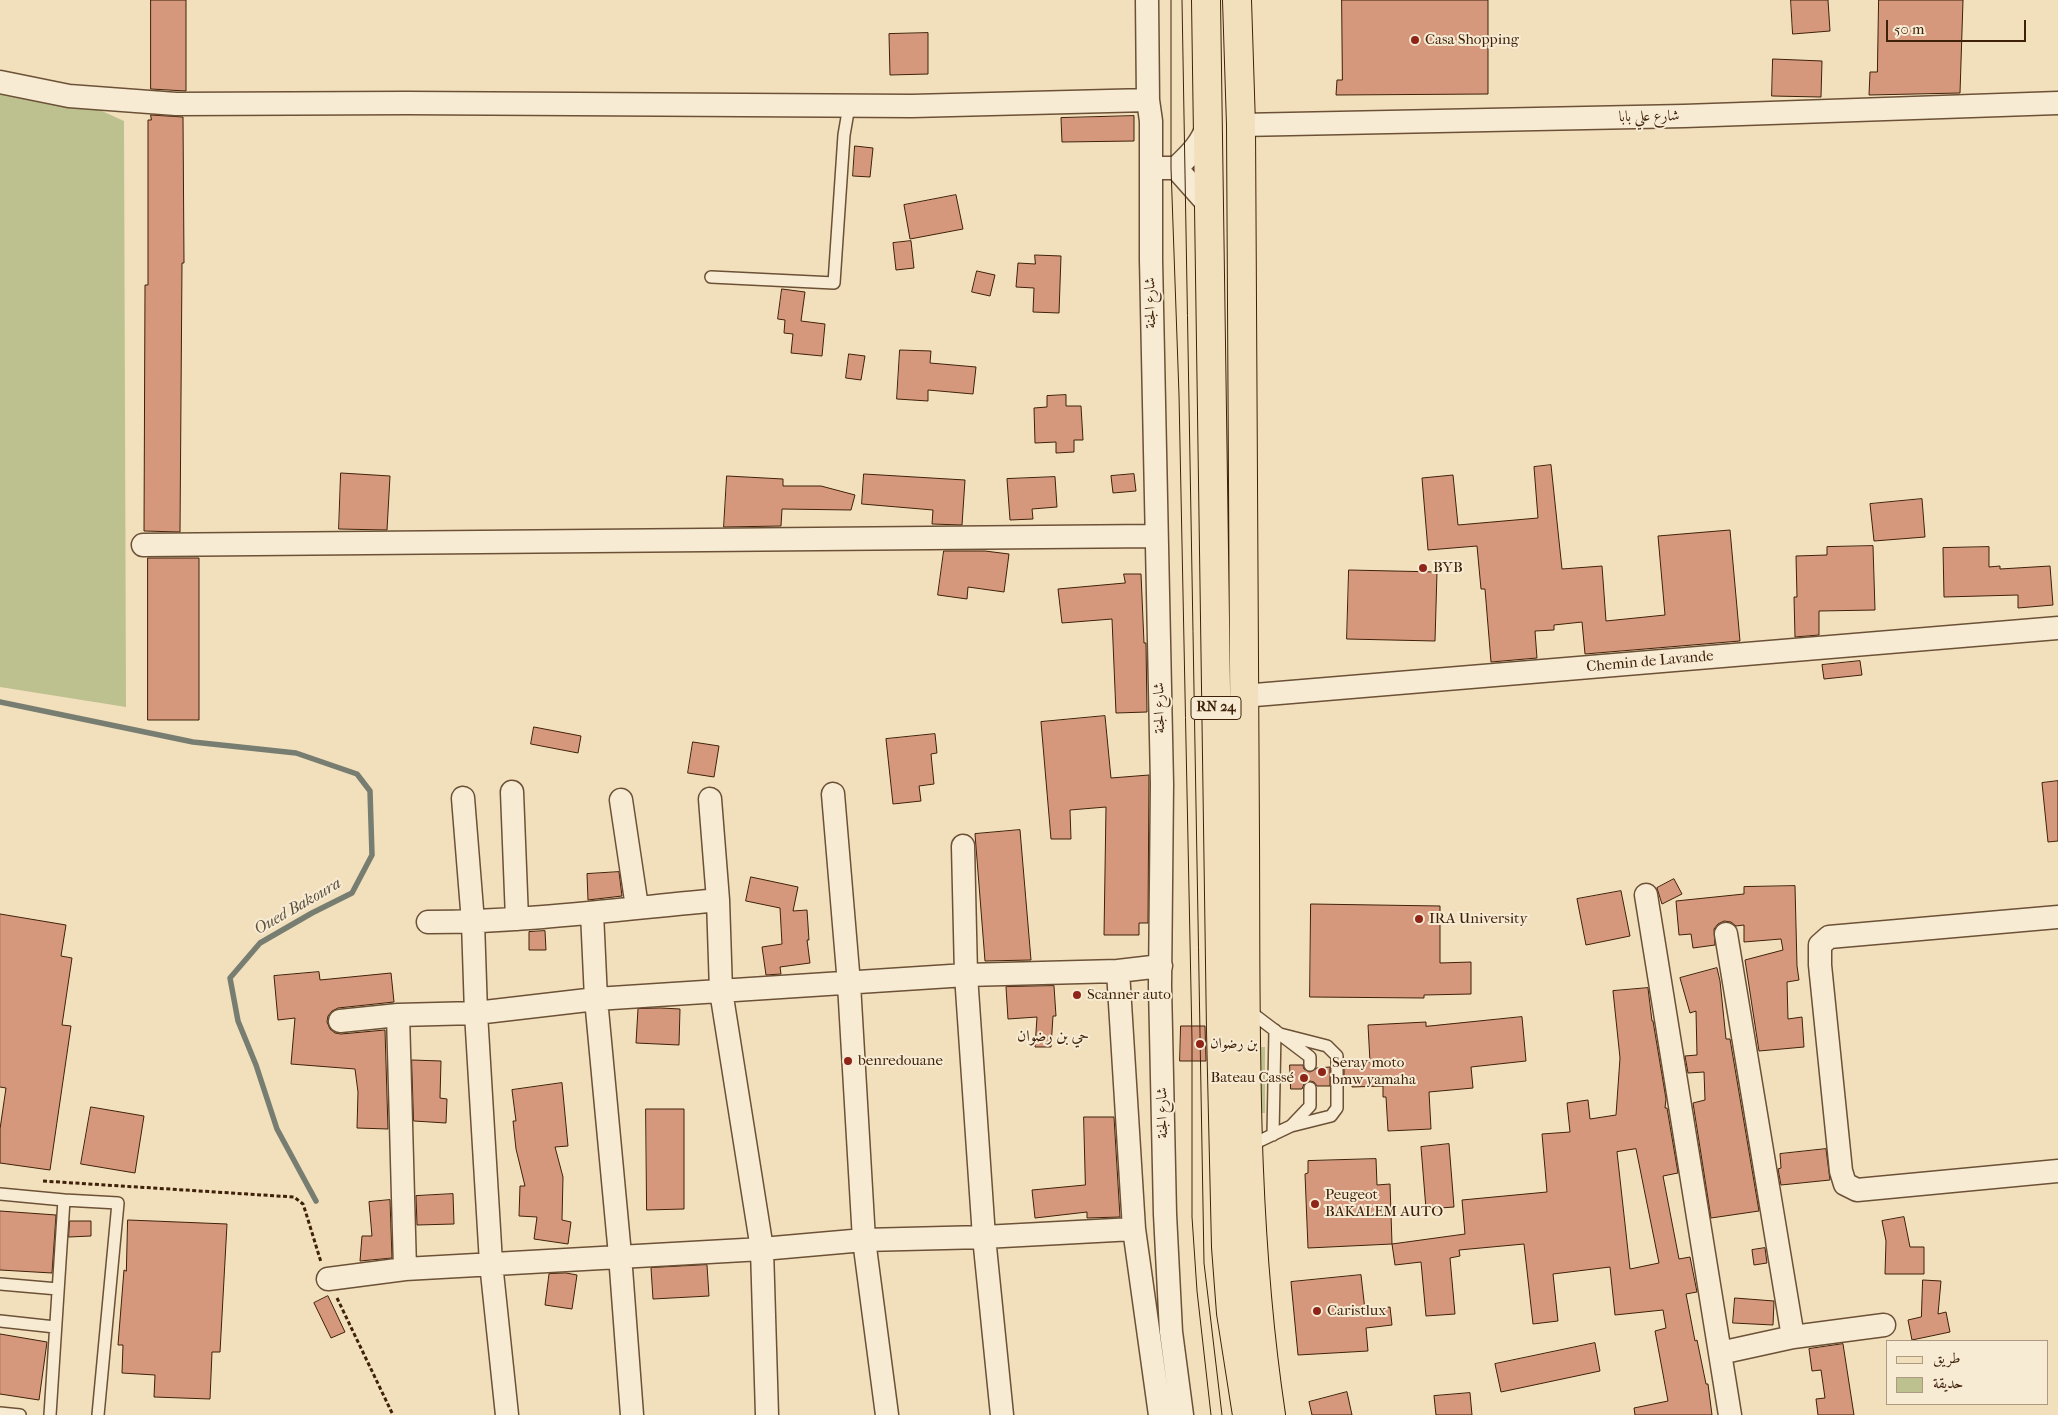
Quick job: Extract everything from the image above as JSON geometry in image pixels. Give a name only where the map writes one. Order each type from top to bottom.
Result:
[{"type":"main road","name":"RN 24","points":[[1206,0],[1221,1031],[1226,1248],[1231,1313],[1246,1415]]},
{"type":"main road","name":"RN 24","points":[[1237,0],[1241,126],[1245,1008],[1248,1147],[1250,1216],[1257,1316],[1271,1415]]},
{"type":"street","name":"شارع الجنة","points":[[1147,0],[1148,100],[1151,121],[1152,168],[1151,260],[1155,536],[1162,784],[1160,966],[1165,1214],[1171,1332],[1182,1415]]},
{"type":"street","points":[[0,82],[69,96],[176,104],[416,103],[912,106],[1148,100]]},
{"type":"street","name":"شارع علي بابا","points":[[1241,126],[1684,116],[2058,103]]},
{"type":"street","points":[[1176,168],[1204,138],[1208,124]]},
{"type":"street","points":[[1152,168],[1176,168],[1208,204]]},
{"type":"street","points":[[143,546],[1155,536]]},
{"type":"street","name":"Chemin de Lavande","points":[[1243,696],[2058,628]]},
{"type":"street","points":[[512,792],[517,919]]},
{"type":"street","points":[[834,794],[850,984],[864,1240],[887,1415]]},
{"type":"street","points":[[463,798],[473,922],[476,1012],[491,1263],[506,1415]]},
{"type":"street","points":[[621,800],[637,908]]},
{"type":"street","points":[[710,800],[718,900],[721,992],[762,1248],[766,1415]]},
{"type":"street","points":[[963,846],[966,975],[984,1237],[1002,1415]]},
{"type":"street","points":[[1646,895],[1730,1415]]},
{"type":"street","points":[[428,922],[473,922],[517,919],[718,900]]},
{"type":"street","points":[[592,913],[596,999],[620,1255],[632,1415]]},
{"type":"street","points":[[2058,921],[1829,936],[1820,945],[1820,965],[1841,1171],[1845,1184],[1857,1190],[2058,1171]]},
{"type":"street","points":[[1726,934],[1793,1337]]},
{"type":"street","points":[[340,1021],[398,1015],[476,1012],[596,999],[966,975],[1118,970],[1160,966]]},
{"type":"street","points":[[1118,970],[1134,1229],[1160,1415]]},
{"type":"street","points":[[398,1015],[405,1269]]},
{"type":"street","points":[[328,1279],[405,1269],[491,1263],[762,1248],[864,1240],[984,1237],[1134,1229]]},
{"type":"street","points":[[1720,1353],[1793,1337],[1884,1325]]},
{"type":"lane","points":[[710,276],[834,283],[844,135],[849,106]]},
{"type":"lane","points":[[1245,1008],[1310,1057],[1310,1065]]},
{"type":"lane","points":[[1248,1147],[1291,1126],[1331,1116],[1337,1108],[1337,1056],[1327,1046],[1278,1032]]},
{"type":"lane","points":[[1273,1135],[1278,1032]]},
{"type":"lane","points":[[1291,1126],[1310,1106],[1310,1088]]},
{"type":"lane","points":[[0,1194],[118,1203],[98,1415]]},
{"type":"lane","points":[[50,1415],[64,1200]]},
{"type":"lane","points":[[0,1284],[58,1289]]},
{"type":"lane","points":[[0,1321],[55,1327]]},
{"type":"lane","points":[[0,1413],[20,1415]]},
{"type":"path","points":[[37,1181],[294,1197],[303,1204],[314,1245],[328,1279],[392,1415]]},
{"type":"green space","points":[[0,85],[69,96],[124,121],[126,707],[0,687]]},
{"type":"green space","points":[[1259,1047],[1265,1047],[1265,1113],[1259,1113]]},
{"type":"building","points":[[151,0],[186,0],[186,91],[151,89]]},
{"type":"building","name":"Casa Shopping","points":[[1342,0],[1488,0],[1488,94],[1336,95],[1337,80],[1342,80]]},
{"type":"building","points":[[1791,0],[1828,0],[1830,31],[1793,34]]},
{"type":"building","points":[[1879,0],[1963,0],[1960,93],[1869,95],[1870,72],[1877,72]]},
{"type":"building","points":[[928,33],[928,74],[890,75],[889,34]]},
{"type":"building","points":[[1773,59],[1822,61],[1821,97],[1772,96]]},
{"type":"building","points":[[151,115],[183,117],[184,263],[182,263],[180,532],[144,531],[145,285],[148,285],[148,120],[151,120]]},
{"type":"building","points":[[1134,116],[1134,141],[1062,142],[1061,118]]},
{"type":"building","points":[[855,146],[873,148],[870,177],[853,176]]},
{"type":"building","points":[[956,195],[963,229],[910,239],[904,205]]},
{"type":"building","points":[[911,241],[914,268],[896,270],[893,243]]},
{"type":"building","points":[[1035,255],[1061,256],[1059,313],[1033,312],[1034,288],[1016,287],[1018,263],[1035,264]]},
{"type":"building","points":[[977,271],[995,275],[990,296],[972,292]]},
{"type":"building","points":[[782,289],[805,292],[801,321],[825,324],[822,356],[791,353],[793,334],[784,333],[785,320],[778,319]]},
{"type":"building","points":[[900,350],[931,351],[930,363],[976,367],[973,394],[928,390],[928,401],[897,399]]},
{"type":"building","points":[[849,354],[865,356],[861,380],[846,378]]},
{"type":"building","points":[[1066,395],[1066,406],[1081,406],[1083,440],[1074,440],[1074,452],[1056,453],[1056,442],[1035,443],[1034,408],[1047,407],[1047,396]]},
{"type":"building","points":[[1551,465],[1562,569],[1602,566],[1606,621],[1665,615],[1658,536],[1730,530],[1740,641],[1585,654],[1582,622],[1554,625],[1554,630],[1535,631],[1537,658],[1491,662],[1485,589],[1481,589],[1477,546],[1428,550],[1422,478],[1453,475],[1458,525],[1538,518],[1534,467]]},
{"type":"building","points":[[341,473],[390,476],[387,530],[339,529]]},
{"type":"building","points":[[864,474],[965,480],[962,525],[932,524],[933,510],[862,504]]},
{"type":"building","points":[[1134,474],[1136,491],[1113,493],[1111,476]]},
{"type":"building","points":[[727,476],[783,479],[783,486],[821,486],[855,495],[851,510],[782,509],[781,526],[724,527]]},
{"type":"building","points":[[1055,477],[1057,507],[1032,509],[1033,519],[1010,520],[1007,479]]},
{"type":"building","points":[[1922,499],[1925,537],[1874,541],[1870,504]]},
{"type":"building","points":[[1873,546],[1875,610],[1819,611],[1819,635],[1795,637],[1794,597],[1797,597],[1796,556],[1827,555],[1827,547]]},
{"type":"building","points":[[1989,547],[1989,567],[2000,566],[2000,569],[2050,566],[2053,605],[2018,608],[2018,595],[1944,597],[1943,548]]},
{"type":"building","points":[[944,551],[985,551],[1009,554],[1004,592],[968,587],[967,599],[938,595]]},
{"type":"building","points":[[148,558],[199,558],[199,720],[148,720]]},
{"type":"building","points":[[1349,570],[1437,572],[1435,641],[1347,639]]},
{"type":"building","points":[[1124,574],[1141,574],[1144,643],[1146,643],[1147,712],[1116,713],[1112,619],[1062,623],[1058,589],[1125,583]]},
{"type":"building","points":[[1860,661],[1862,675],[1824,679],[1822,665]]},
{"type":"building","points":[[1105,716],[1111,778],[1149,775],[1148,923],[1139,923],[1139,935],[1104,935],[1106,807],[1070,810],[1071,839],[1051,839],[1041,722]]},
{"type":"building","points":[[534,727],[581,736],[578,753],[531,744]]},
{"type":"building","points":[[935,734],[937,753],[931,754],[934,784],[919,786],[921,801],[893,804],[886,739]]},
{"type":"building","points":[[693,742],[719,746],[714,777],[688,773]]},
{"type":"building","points":[[2058,781],[2058,841],[2048,842],[2042,783]]},
{"type":"building","points":[[1020,830],[1031,960],[985,961],[975,834]]},
{"type":"building","points":[[619,872],[622,896],[588,900],[587,874]]},
{"type":"building","points":[[751,877],[798,887],[793,911],[807,910],[809,940],[807,940],[810,963],[780,967],[781,974],[766,975],[762,947],[782,944],[780,908],[746,901]]},
{"type":"building","points":[[1674,879],[1682,894],[1662,904],[1657,888]]},
{"type":"building","points":[[1795,886],[1799,980],[1787,982],[1788,1019],[1802,1017],[1804,1047],[1759,1051],[1745,960],[1783,950],[1781,939],[1744,942],[1744,925],[1736,926],[1731,922],[1724,921],[1714,929],[1715,945],[1693,948],[1691,934],[1679,935],[1676,901],[1744,894],[1744,887]]},
{"type":"building","points":[[1621,891],[1630,936],[1586,945],[1577,899]]},
{"type":"building","points":[[1311,904],[1440,906],[1440,963],[1471,962],[1471,994],[1424,995],[1424,998],[1310,997]]},
{"type":"building","points":[[0,914],[66,925],[61,956],[72,958],[62,1025],[71,1026],[50,1170],[0,1163],[0,1129],[6,1088],[0,1087]]},
{"type":"building","points":[[545,931],[546,950],[529,950],[529,932]]},
{"type":"building","points":[[1717,968],[1726,1039],[1730,1039],[1759,1211],[1711,1218],[1693,1103],[1705,1100],[1704,1072],[1688,1073],[1685,1056],[1697,1055],[1696,1011],[1690,1013],[1680,978]]},
{"type":"building","points":[[319,972],[320,980],[391,973],[394,1002],[338,1008],[328,1016],[327,1022],[330,1029],[335,1033],[341,1034],[385,1030],[388,1129],[357,1128],[358,1092],[355,1069],[291,1064],[295,1018],[278,1020],[274,976]]},
{"type":"building","points":[[1054,986],[1056,1016],[1053,1016],[1051,1047],[1035,1047],[1037,1017],[1008,1019],[1006,987]]},
{"type":"building","points":[[1648,988],[1666,1099],[1665,1108],[1667,1108],[1678,1173],[1663,1176],[1679,1259],[1690,1257],[1697,1292],[1686,1294],[1695,1341],[1697,1340],[1706,1384],[1708,1384],[1712,1415],[1635,1415],[1634,1408],[1668,1401],[1655,1331],[1666,1328],[1663,1310],[1615,1315],[1610,1267],[1553,1274],[1558,1321],[1533,1324],[1524,1244],[1459,1250],[1460,1256],[1450,1258],[1455,1314],[1426,1316],[1421,1262],[1395,1265],[1392,1244],[1465,1234],[1462,1200],[1547,1192],[1542,1134],[1570,1132],[1567,1103],[1588,1100],[1590,1119],[1616,1115],[1620,1058],[1613,991]],"holes":[[[1636,1149],[1659,1263],[1630,1269],[1617,1152]]]},
{"type":"building","points":[[638,1009],[680,1009],[679,1045],[636,1043]]},
{"type":"building","points":[[1522,1017],[1526,1061],[1471,1067],[1473,1088],[1429,1092],[1431,1129],[1388,1131],[1386,1097],[1383,1097],[1383,1086],[1352,1087],[1352,1085],[1344,1085],[1344,1067],[1350,1067],[1349,1063],[1370,1062],[1368,1025],[1426,1022],[1426,1026]]},
{"type":"building","points":[[1181,1026],[1205,1026],[1206,1061],[1180,1061]]},
{"type":"building","points":[[412,1060],[441,1061],[440,1098],[447,1099],[446,1123],[414,1121]]},
{"type":"building","points":[[1290,1065],[1303,1065],[1304,1069],[1310,1072],[1317,1068],[1330,1067],[1330,1086],[1317,1086],[1314,1082],[1310,1081],[1304,1084],[1302,1089],[1291,1089]]},
{"type":"building","points":[[562,1083],[568,1146],[555,1147],[563,1177],[562,1220],[571,1222],[568,1244],[534,1239],[537,1217],[519,1216],[520,1186],[525,1186],[516,1149],[513,1121],[516,1121],[512,1090]]},
{"type":"building","points":[[91,1107],[144,1116],[135,1173],[81,1164]]},
{"type":"building","points":[[646,1109],[684,1109],[684,1209],[647,1210]]},
{"type":"building","points":[[1084,1117],[1114,1117],[1120,1217],[1087,1218],[1087,1212],[1035,1218],[1032,1190],[1085,1185]]},
{"type":"building","points":[[1449,1144],[1454,1207],[1426,1209],[1421,1147]]},
{"type":"building","points":[[1826,1149],[1830,1180],[1781,1185],[1778,1169],[1781,1168],[1780,1154]]},
{"type":"building","points":[[1376,1159],[1377,1185],[1390,1184],[1392,1244],[1308,1248],[1305,1174],[1308,1173],[1308,1161]]},
{"type":"building","points":[[453,1194],[454,1224],[417,1225],[416,1196]]},
{"type":"building","points":[[390,1200],[392,1258],[360,1261],[362,1236],[372,1236],[369,1202]]},
{"type":"building","points":[[0,1211],[56,1215],[52,1273],[0,1270]]},
{"type":"building","points":[[1904,1217],[1910,1247],[1924,1247],[1924,1274],[1885,1274],[1886,1241],[1882,1221]]},
{"type":"building","points":[[128,1220],[227,1224],[220,1352],[212,1352],[210,1399],[154,1397],[155,1375],[122,1373],[123,1345],[118,1345],[124,1270],[126,1271]]},
{"type":"building","points":[[70,1221],[91,1221],[91,1236],[69,1237]]},
{"type":"building","points":[[1765,1248],[1767,1263],[1754,1265],[1752,1250]]},
{"type":"building","points":[[707,1265],[709,1296],[653,1299],[651,1268]]},
{"type":"building","points":[[566,1273],[577,1275],[572,1309],[545,1305],[549,1274]]},
{"type":"building","points":[[1361,1275],[1365,1310],[1390,1307],[1392,1325],[1366,1328],[1368,1351],[1298,1355],[1291,1282]]},
{"type":"building","points":[[1923,1280],[1941,1281],[1938,1314],[1946,1312],[1950,1332],[1912,1340],[1908,1320],[1921,1317]]},
{"type":"building","points":[[328,1296],[345,1332],[331,1338],[314,1303]]},
{"type":"building","points":[[1735,1298],[1774,1301],[1773,1325],[1733,1323]]},
{"type":"building","points":[[0,1334],[47,1342],[39,1400],[0,1394]]},
{"type":"building","points":[[1595,1343],[1600,1371],[1501,1392],[1495,1364]]},
{"type":"building","points":[[1843,1344],[1854,1415],[1818,1415],[1816,1399],[1825,1398],[1821,1370],[1812,1371],[1809,1349]]},
{"type":"building","points":[[1347,1392],[1352,1415],[1312,1415],[1309,1402]]},
{"type":"building","points":[[1470,1393],[1472,1415],[1436,1415],[1434,1396]]},
{"type":"waterway","name":"Oued Bakoura","points":[[0,702],[193,742],[296,753],[357,774],[370,791],[372,855],[352,893],[312,913],[260,943],[230,978],[238,1021],[256,1065],[277,1129],[316,1201]]},
{"type":"tram line","points":[[1171,0],[1171,168],[1179,395],[1192,1040],[1192,1217],[1197,1291],[1211,1415]]},
{"type":"tram line","points":[[1182,0],[1204,1263],[1222,1415]]},
{"type":"place","name":"Casa Shopping","points":[[1415,40]]},
{"type":"place","name":"BYB","points":[[1423,568]]},
{"type":"place","name":"IRA University","points":[[1419,919]]},
{"type":"place","name":"Scanner auto","points":[[1077,995]]},
{"type":"place","name":"بن رضوان","points":[[1200,1044]]},
{"type":"place","name":"benredouane","points":[[848,1061]]},
{"type":"place","name":"Seray moto bmw yamaha","points":[[1322,1072]]},
{"type":"place","name":"Bateau Cassé","points":[[1304,1078]]},
{"type":"place","name":"Peugeot BAKALEM AUTO","points":[[1315,1204]]},
{"type":"place","name":"Caristlux","points":[[1317,1311]]},
{"type":"district","name":"حي بن رضوان","points":[[1053,1037]]}]
